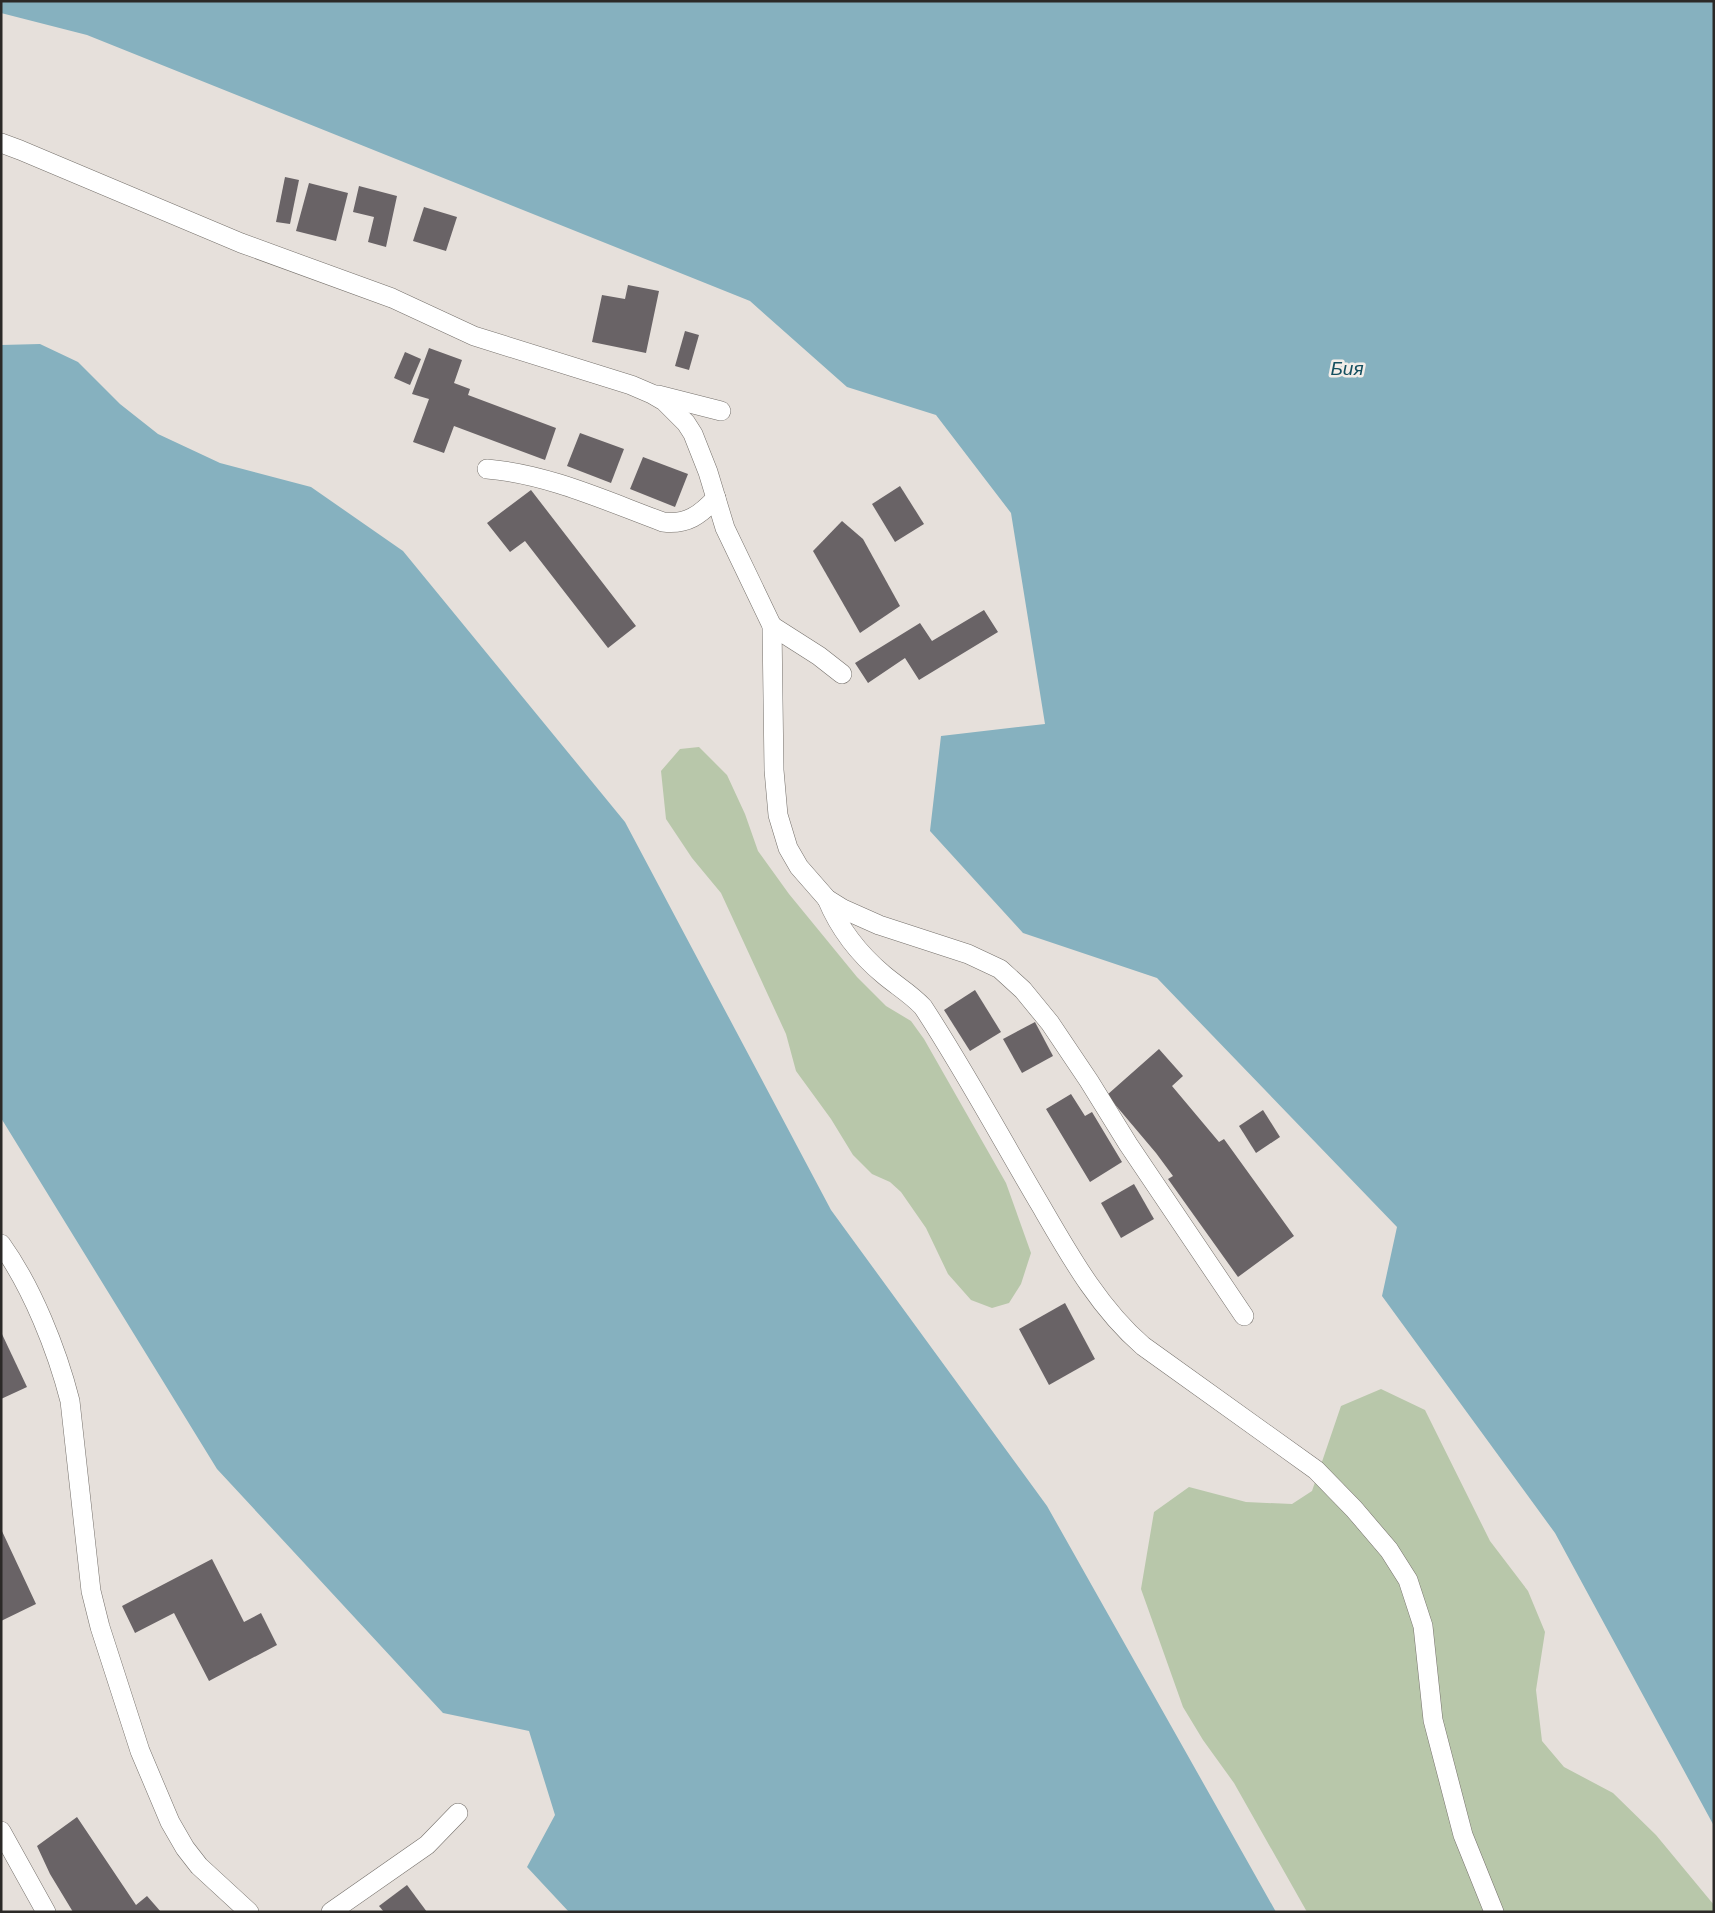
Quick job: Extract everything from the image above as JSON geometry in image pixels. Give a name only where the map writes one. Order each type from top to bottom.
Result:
[{"type":"lane","points":[[1,143],[241,243],[392,298],[474,336],[631,385],[652,394],[721,411]]},
{"type":"lane","points":[[652,394],[677,413],[690,428],[708,472],[725,528],[772,626],[774,770],[778,815],[788,848],[800,867],[827,899],[849,939],[884,975],[914,997],[923,1007],[1071,1257],[1100,1300],[1127,1332],[1143,1346],[1316,1470],[1354,1509],[1389,1550],[1408,1580],[1423,1626],[1433,1720],[1462,1835],[1494,1912]]},
{"type":"lane","points":[[487,469],[507,470],[536,478],[663,522],[685,522],[706,508],[716,498]]},
{"type":"lane","points":[[772,626],[819,656],[842,674]]},
{"type":"lane","points":[[827,899],[843,909],[879,925],[968,954],[1000,969],[1023,990],[1089,1081],[1128,1144],[1244,1316]]},
{"type":"lane","points":[[1,1244],[35,1305],[64,1380],[70,1402],[91,1591],[100,1627],[140,1751],[166,1815],[185,1848],[199,1866],[249,1912]]},
{"type":"lane","points":[[331,1912],[427,1845],[458,1813]]},
{"type":"lane","points":[[1,1831],[46,1912]]},
{"type":"green space","points":[[699,747],[727,775],[745,814],[758,851],[789,894],[857,977],[886,1006],[911,1021],[924,1039],[1006,1183],[1031,1253],[1021,1284],[1009,1303],[992,1308],[971,1300],[948,1274],[926,1228],[901,1192],[890,1182],[872,1174],[853,1155],[831,1119],[796,1071],[786,1034],[721,893],[692,858],[666,819],[661,771],[680,749]]},
{"type":"green space","points":[[1381,1389],[1425,1410],[1490,1541],[1528,1591],[1545,1632],[1536,1690],[1542,1741],[1564,1767],[1613,1793],[1656,1835],[1714,1905],[1714,1912],[1307,1912],[1234,1783],[1203,1740],[1183,1707],[1141,1589],[1154,1512],[1189,1487],[1246,1502],[1292,1504],[1312,1491],[1341,1406]]},
{"type":"water","name":"Бия","points":[[1,1],[1714,1],[1714,1826],[1555,1533],[1382,1296],[1397,1227],[1157,978],[1023,933],[930,831],[941,736],[1045,724],[1011,513],[936,415],[847,387],[750,301],[87,35],[1,13]]},
{"type":"water","points":[[40,344],[78,362],[120,404],[158,434],[220,463],[311,487],[403,551],[625,822],[831,1210],[1047,1506],[1276,1912],[569,1912],[527,1867],[555,1815],[529,1731],[443,1713],[217,1469],[1,1118],[1,345]]},
{"type":"building","points":[[285,177],[299,180],[290,224],[276,222]]},
{"type":"building","points":[[309,183],[348,193],[336,241],[296,231]]},
{"type":"building","points":[[359,186],[397,196],[386,247],[368,242],[374,217],[353,212]]},
{"type":"building","points":[[424,207],[457,217],[446,251],[413,241]]},
{"type":"building","points":[[628,285],[659,291],[646,353],[592,342],[602,295],[625,299]]},
{"type":"building","points":[[685,331],[699,335],[689,370],[675,366]]},
{"type":"building","points":[[429,348],[462,360],[454,383],[470,389],[468,395],[556,428],[545,460],[454,426],[444,453],[413,442],[429,399],[412,394]]},
{"type":"building","points":[[405,352],[421,359],[410,385],[394,378]]},
{"type":"building","points":[[580,433],[624,449],[611,483],[567,466]]},
{"type":"building","points":[[643,457],[688,474],[675,507],[630,489]]},
{"type":"building","points":[[900,486],[924,524],[895,542],[872,504]]},
{"type":"building","points":[[531,490],[636,626],[608,648],[525,541],[510,552],[487,523]]},
{"type":"building","points":[[842,521],[863,539],[900,606],[860,633],[813,551]]},
{"type":"building","points":[[984,610],[998,632],[919,680],[905,658],[868,683],[855,663],[920,623],[932,641]]},
{"type":"building","points":[[975,990],[1001,1032],[970,1051],[944,1010]]},
{"type":"building","points":[[1035,1022],[1053,1056],[1022,1073],[1003,1039]]},
{"type":"building","points":[[1159,1049],[1183,1076],[1172,1086],[1219,1142],[1224,1139],[1294,1236],[1238,1277],[1168,1179],[1173,1176],[1107,1095]]},
{"type":"building","points":[[1071,1094],[1085,1116],[1092,1112],[1122,1162],[1090,1182],[1046,1109]]},
{"type":"building","points":[[1263,1110],[1280,1137],[1256,1153],[1239,1126]]},
{"type":"building","points":[[1134,1184],[1154,1219],[1121,1238],[1101,1203]]},
{"type":"building","points":[[1065,1303],[1095,1359],[1049,1385],[1019,1329]]},
{"type":"building","points":[[1,1332],[27,1387],[1,1399]]},
{"type":"building","points":[[1,1529],[36,1604],[1,1621]]},
{"type":"building","points":[[212,1559],[244,1622],[261,1613],[277,1645],[209,1681],[174,1613],[135,1633],[122,1606]]},
{"type":"building","points":[[77,1817],[136,1905],[147,1896],[161,1912],[73,1912],[50,1874],[37,1846]]},
{"type":"building","points":[[407,1885],[427,1912],[384,1912],[379,1906]]}]
